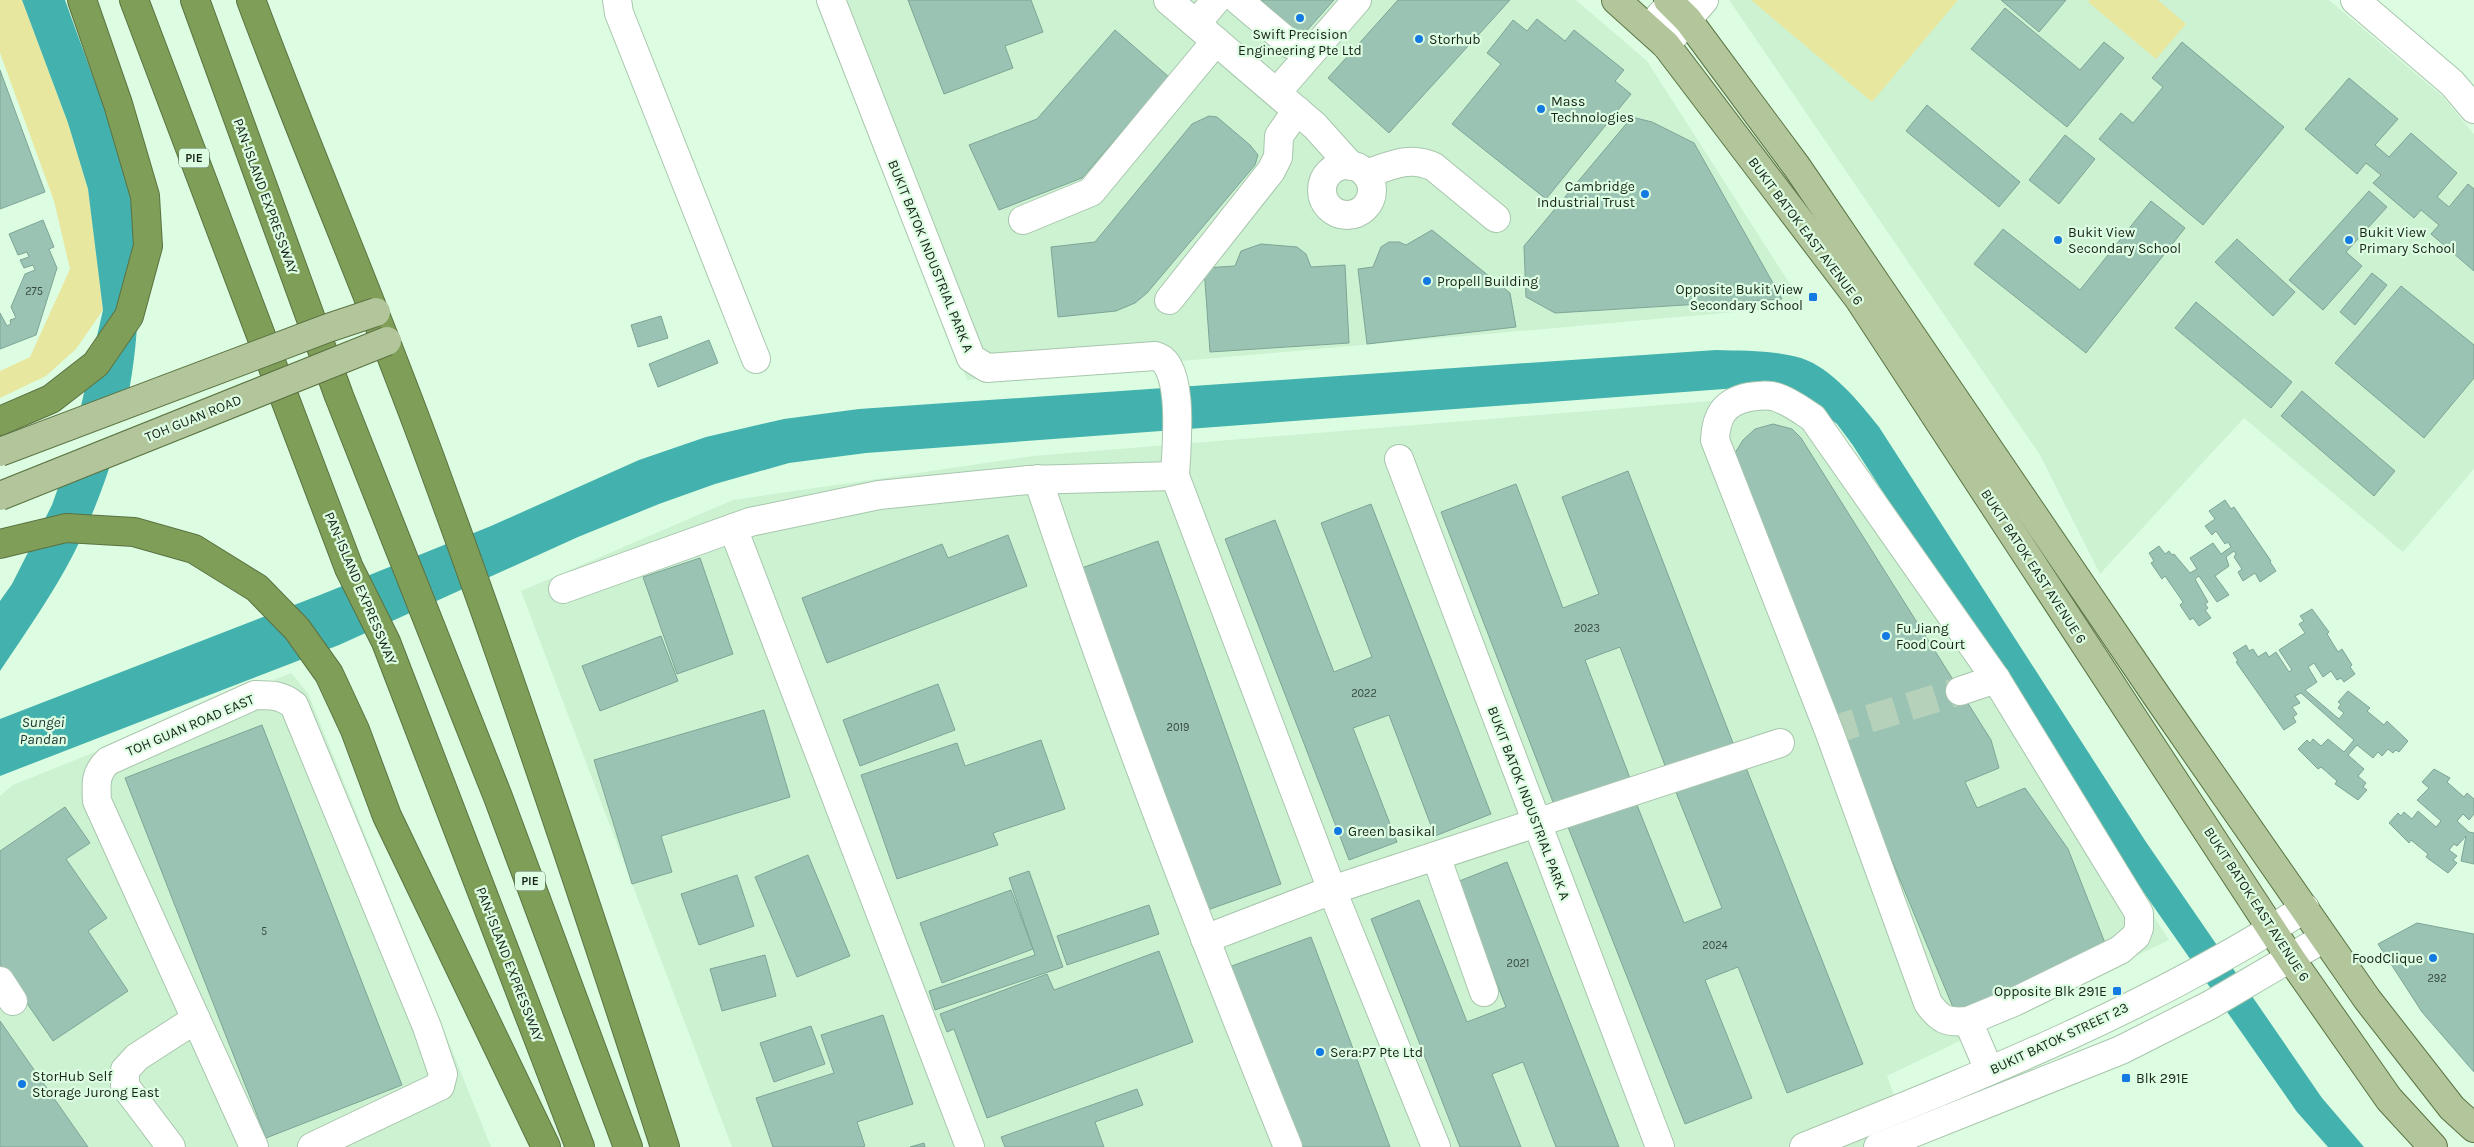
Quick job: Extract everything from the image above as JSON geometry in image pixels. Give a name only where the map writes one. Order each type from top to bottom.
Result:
[{"type":"highway","points":[[0,421],[51,399],[96,364],[129,316],[148,246],[145,196],[118,104],[82,0]]},
{"type":"highway","name":"PAN-ISLAND EXPRESSWAY","points":[[134,0],[350,568],[386,642],[580,1147]]},
{"type":"highway","name":"PAN-ISLAND EXPRESSWAY","points":[[195,0],[339,396],[498,797],[628,1147]]},
{"type":"highway","points":[[251,0],[376,312],[442,491],[593,924],[665,1147]]},
{"type":"highway","points":[[0,544],[66,528],[134,532],[194,549],[257,588],[297,629],[329,674],[355,730],[387,816],[546,1147]]},
{"type":"main road","name":"BUKIT BATOK EAST AVENUE 6","points":[[1616,0],[1657,37],[1859,299],[2291,959],[2389,1099],[2433,1147]]},
{"type":"main road","name":"BUKIT BATOK EAST AVENUE 6","points":[[1681,5],[1797,167],[2158,698],[2324,938],[2401,1045],[2452,1108],[2474,1128]]},
{"type":"main road","points":[[0,452],[328,328],[376,312]]},
{"type":"main road","name":"TOH GUAN ROAD","points":[[0,496],[387,341]]},
{"type":"street","points":[[618,0],[619,13],[756,359]]},
{"type":"street","name":"BUKIT BATOK INDUSTRIAL PARK A","points":[[831,0],[971,358],[987,368],[1155,356],[1166,362],[1175,379],[1176,476]]},
{"type":"street","points":[[1168,0],[1287,101],[1359,170],[1403,161],[1425,162],[1434,167],[1496,218]]},
{"type":"street","points":[[1023,220],[1091,192],[1206,32],[1216,0]]},
{"type":"street","points":[[1238,0],[1290,44]]},
{"type":"street","points":[[1169,300],[1271,171],[1278,157],[1279,136],[1287,101],[1357,0]]},
{"type":"street","points":[[2355,0],[2452,83],[2474,109]]},
{"type":"street","points":[[2377,0],[2466,76],[2474,86]]},
{"type":"street","points":[[1657,37],[1681,5]]},
{"type":"street","points":[[1774,396],[1789,402],[1813,418],[1996,679],[2136,906],[2140,920],[2136,936],[2120,950],[2014,1002],[1968,1021],[1951,1022],[1945,1020],[1928,1003],[1829,731],[1715,440],[1716,423],[1724,407],[1736,400],[1774,396]]},
{"type":"street","name":"BUKIT BATOK INDUSTRIAL PARK A","points":[[1399,459],[1660,1147]]},
{"type":"street","points":[[563,589],[750,522],[879,495],[1038,479],[1176,476],[1332,890],[1436,1147]]},
{"type":"street","points":[[1038,479],[1065,560],[1204,939],[1288,1147]]},
{"type":"street","points":[[733,528],[970,1147]]},
{"type":"street","points":[[1960,691],[1996,679]]},
{"type":"street","name":"TOH GUAN ROAD EAST","points":[[254,1147],[97,801],[96,780],[99,769],[108,761],[255,695],[282,696],[294,706],[426,1027],[443,1074],[440,1086],[312,1147]]},
{"type":"street","points":[[1204,939],[1332,890],[1780,744]]},
{"type":"street","points":[[1436,856],[1484,992]]},
{"type":"street","name":"BUKIT BATOK STREET 23","points":[[1804,1147],[1989,1070],[2105,1018],[2191,975],[2305,908]]},
{"type":"street","points":[[1878,1147],[1933,1137],[2122,1050],[2248,984],[2324,938]]},
{"type":"street","points":[[171,1147],[124,1086],[125,1070],[137,1057],[196,1019]]},
{"type":"street","points":[[1968,1021],[1989,1070]]},
{"type":"shaded area","points":[[0,0],[22,0],[68,123],[88,189],[103,310],[76,349],[46,376],[0,398],[0,371],[30,357],[70,269],[54,201],[0,53]]},
{"type":"shaded area","points":[[817,0],[1576,0],[1647,61],[1804,306],[967,380]]},
{"type":"shaded area","points":[[1729,0],[2329,0],[2442,96],[2474,134],[2474,469],[2403,552],[2244,418],[2100,574],[2040,455]]},
{"type":"shaded area","points":[[1751,0],[1958,0],[1872,102]]},
{"type":"shaded area","points":[[2090,0],[2158,0],[2186,24],[2156,59],[2088,2]]},
{"type":"shaded area","points":[[1772,396],[1834,428],[2169,940],[1887,1076],[1913,1147],[732,1147],[521,591],[733,500],[1033,456]]},
{"type":"shaded area","points":[[291,673],[308,693],[491,1147],[0,1147],[0,796],[13,785]]},
{"type":"water","points":[[22,0],[65,0],[124,164],[133,214],[138,264],[138,314],[134,363],[125,411],[112,459],[95,506],[74,553],[57,583],[0,671],[0,601],[12,584],[52,505],[70,454],[103,310],[88,189],[68,123]]},
{"type":"water","name":"Sungei Pandan","points":[[1716,350],[1759,351],[1801,358],[1823,369],[1834,378],[1871,417],[2146,842],[2322,1098],[2364,1147],[2328,1147],[2297,1112],[2119,857],[1852,444],[1837,424],[1815,406],[1764,386],[866,453],[789,463],[715,484],[659,504],[578,537],[339,645],[0,776],[0,719],[320,595],[491,526],[639,460],[706,437],[784,419],[859,409]]},
{"type":"pier","points":[[132,392],[123,439],[57,483],[68,453],[76,413]]},
{"type":"building","points":[[908,0],[1031,0],[1043,32],[1005,46],[1013,68],[944,94]]},
{"type":"building","name":"Swift Precision Engineering Pte Ltd","points":[[1261,0],[1334,0],[1302,36]]},
{"type":"building","name":"Storhub","points":[[1398,0],[1510,0],[1389,133],[1328,78]]},
{"type":"building","points":[[2001,0],[2066,0],[2039,32]]},
{"type":"building","points":[[2005,8],[2080,70],[2104,42],[2124,58],[2067,127],[1971,49]]},
{"type":"building","name":"Mass Technologies","points":[[1537,19],[1565,41],[1574,30],[1624,70],[1615,81],[1631,94],[1546,199],[1452,124],[1501,64],[1487,53],[1513,20],[1527,31]]},
{"type":"building","points":[[1115,30],[1169,77],[1082,178],[999,210],[969,145],[1037,119]]},
{"type":"building","points":[[2182,42],[2284,127],[2203,225],[2099,139],[2121,113],[2133,123],[2163,87],[2152,78]]},
{"type":"building","points":[[0,70],[45,192],[0,209]]},
{"type":"building","points":[[2349,78],[2398,119],[2375,145],[2389,157],[2411,133],[2457,173],[2437,197],[2449,207],[2468,184],[2474,189],[2474,271],[2431,234],[2439,225],[2421,210],[2414,218],[2373,183],[2381,175],[2366,163],[2357,174],[2305,129]]},
{"type":"building","points":[[1927,105],[2020,182],[1999,207],[1906,131]]},
{"type":"building","points":[[1209,116],[1217,117],[1250,145],[1258,155],[1255,165],[1147,293],[1135,303],[1116,311],[1058,317],[1051,247],[1095,242],[1192,124]]},
{"type":"building","name":"Cambridge Industrial Trust","points":[[1632,117],[1652,122],[1694,143],[1782,299],[1555,313],[1526,297],[1524,246]]},
{"type":"building","points":[[2065,135],[2095,159],[2059,204],[2029,180]]},
{"type":"building","points":[[2369,191],[2387,207],[2346,252],[2362,266],[2323,310],[2289,280]]},
{"type":"building","points":[[2151,201],[2185,228],[2086,353],[1974,264],[2003,229],[2080,290]]},
{"type":"building","points":[[43,220],[54,247],[49,249],[57,268],[36,335],[0,349],[0,313],[7,326],[11,324],[10,320],[16,318],[11,307],[25,274],[35,270],[33,265],[24,268],[20,260],[29,257],[27,252],[18,255],[9,234]]},
{"type":"building","name":"Propell Building","points":[[1432,230],[1510,293],[1516,327],[1367,344],[1358,269],[1373,267],[1381,247],[1389,242],[1399,242],[1406,245]]},
{"type":"building","points":[[2237,239],[2295,292],[2273,316],[2215,262]]},
{"type":"building","points":[[1261,244],[1297,247],[1306,254],[1311,267],[1345,265],[1349,343],[1210,352],[1204,268],[1235,266],[1241,251]]},
{"type":"building","points":[[2372,273],[2387,285],[2355,325],[2340,312]]},
{"type":"building","points":[[2401,286],[2474,345],[2474,378],[2424,438],[2335,363]]},
{"type":"building","points":[[2196,302],[2292,382],[2271,408],[2175,328]]},
{"type":"building","points":[[661,316],[668,338],[638,347],[631,325]]},
{"type":"building","points":[[709,340],[718,363],[658,387],[649,364]]},
{"type":"building","points":[[2302,391],[2395,471],[2374,496],[2281,416]]},
{"type":"building","points":[[1773,424],[1792,429],[1801,438],[1991,740],[1999,768],[1965,782],[1977,808],[2025,788],[2068,849],[2107,948],[1957,1017],[1733,478],[1735,453],[1743,440],[1755,429]]},
{"type":"building","points":[[1628,471],[1733,743],[1666,768],[1620,647],[1585,660],[1633,786],[1558,815],[1441,512],[1516,484],[1563,608],[1599,594],[1562,497]]},
{"type":"building","points":[[2225,500],[2231,509],[2234,507],[2276,571],[2260,582],[2255,573],[2243,581],[2238,572],[2242,569],[2234,557],[2236,554],[2234,551],[2226,557],[2229,566],[2215,576],[2229,595],[2217,602],[2199,576],[2195,579],[2208,602],[2205,604],[2208,608],[2205,610],[2211,618],[2199,626],[2193,618],[2190,620],[2180,605],[2183,602],[2165,576],[2162,579],[2151,563],[2154,561],[2149,553],[2159,546],[2165,554],[2169,551],[2172,555],[2174,554],[2190,573],[2197,569],[2190,558],[2213,543],[2221,554],[2231,547],[2228,542],[2225,544],[2216,531],[2212,535],[2205,526],[2215,519],[2209,511]]},
{"type":"building","points":[[1371,504],[1491,814],[1435,836],[1389,715],[1353,728],[1397,842],[1349,860],[1225,539],[1275,520],[1334,672],[1372,657],[1321,523]]},
{"type":"building","points":[[1008,535],[1027,586],[827,663],[802,598],[942,544],[948,558]]},
{"type":"building","points":[[1158,541],[1281,884],[1199,913],[1076,570]]},
{"type":"building","points":[[700,558],[733,654],[677,674],[643,577]]},
{"type":"building","points":[[2312,609],[2329,632],[2327,634],[2338,652],[2342,649],[2355,674],[2344,682],[2341,678],[2337,680],[2331,671],[2323,677],[2314,663],[2308,667],[2317,682],[2305,690],[2339,719],[2344,713],[2338,708],[2341,704],[2338,702],[2348,691],[2370,708],[2367,711],[2384,725],[2387,721],[2408,741],[2399,752],[2396,750],[2393,753],[2388,749],[2382,756],[2378,752],[2373,758],[2357,745],[2348,755],[2364,769],[2358,776],[2366,783],[2363,787],[2367,790],[2358,800],[2335,784],[2337,781],[2321,767],[2318,769],[2298,749],[2307,740],[2310,743],[2313,739],[2321,746],[2328,739],[2344,752],[2354,740],[2301,693],[2295,696],[2300,703],[2292,707],[2297,714],[2293,717],[2296,722],[2284,730],[2236,662],[2238,661],[2233,653],[2246,645],[2249,651],[2253,649],[2258,657],[2266,652],[2269,657],[2276,652],[2289,672],[2292,670],[2279,650],[2305,633],[2299,624],[2304,621],[2300,616]]},
{"type":"building","points":[[661,636],[678,681],[600,711],[582,666]]},
{"type":"building","points":[[938,684],[955,730],[860,766],[843,720]]},
{"type":"building","points":[[764,710],[790,797],[661,836],[672,872],[632,884],[594,760]]},
{"type":"building","points":[[262,725],[402,1085],[266,1138],[125,778]]},
{"type":"building","points":[[1041,740],[1065,809],[993,833],[998,845],[897,879],[861,775],[957,743],[965,766]]},
{"type":"building","points":[[1743,760],[1863,1064],[1787,1093],[1738,967],[1705,980],[1752,1098],[1685,1124],[1568,827],[1635,800],[1684,923],[1722,908],[1674,787]]},
{"type":"building","points":[[2434,769],[2450,778],[2447,782],[2464,797],[2467,793],[2474,799],[2474,814],[2469,820],[2463,814],[2457,821],[2469,832],[2474,833],[2474,864],[2461,861],[2466,836],[2457,846],[2454,844],[2449,850],[2457,856],[2453,860],[2457,863],[2448,873],[2426,857],[2428,854],[2411,840],[2409,843],[2389,823],[2398,813],[2401,816],[2404,812],[2412,819],[2418,811],[2436,827],[2441,821],[2417,800],[2429,788],[2422,782]]},
{"type":"building","points":[[65,807],[90,843],[66,859],[107,918],[88,931],[128,991],[53,1041],[0,964],[0,851]]},
{"type":"building","points":[[808,855],[850,956],[797,977],[755,877]]},
{"type":"building","points":[[1507,862],[1619,1147],[1556,1147],[1523,1062],[1492,1074],[1521,1147],[1460,1147],[1371,919],[1419,900],[1467,1022],[1506,1007],[1457,882]]},
{"type":"building","points":[[1029,871],[1063,967],[935,1010],[929,991],[1035,955],[1009,878]]},
{"type":"building","points":[[737,875],[754,926],[699,945],[681,894]]},
{"type":"building","points":[[1011,890],[1033,949],[942,983],[920,923]]},
{"type":"building","points":[[1149,905],[1159,934],[1067,965],[1057,936]]},
{"type":"building","points":[[2417,923],[2474,934],[2474,1072],[2422,1012],[2378,944]]},
{"type":"building","points":[[1311,937],[1390,1147],[1297,1147],[1229,967]]},
{"type":"building","points":[[1159,951],[1193,1042],[987,1118],[954,1029],[947,1032],[940,1014],[1047,974],[1054,990]]},
{"type":"building","points":[[765,955],[776,996],[722,1011],[710,969]]},
{"type":"building","points":[[883,1015],[913,1104],[857,1122],[865,1146],[862,1147],[773,1147],[756,1098],[834,1073],[821,1035]]},
{"type":"building","name":"StorHub Self Storage Jurong East","points":[[0,1021],[88,1147],[0,1147]]},
{"type":"building","points":[[811,1026],[825,1064],[774,1082],[760,1043]]},
{"type":"building","points":[[1137,1089],[1143,1105],[1095,1122],[1104,1147],[1005,1147],[1001,1137]]},
{"type":"building","points":[[924,1143],[925,1147],[910,1147]]},
{"type":"tunnel","points":[[1829,731],[1960,691]]},
{"type":"place","name":"Swift Precision Engineering Pte Ltd","points":[[1300,18]]},
{"type":"place","name":"Storhub","points":[[1419,39]]},
{"type":"place","name":"Mass Technologies","points":[[1541,109]]},
{"type":"place","name":"Cambridge Industrial Trust","points":[[1645,194]]},
{"type":"place","name":"Bukit View Secondary School","points":[[2058,240]]},
{"type":"place","name":"Bukit View Primary School","points":[[2349,240]]},
{"type":"place","name":"Propell Building","points":[[1427,281]]},
{"type":"place","name":"Opposite Bukit View Secondary School","points":[[1813,297]]},
{"type":"place","name":"Fu Jiang Food Court","points":[[1886,636]]},
{"type":"place","name":"Green basikal","points":[[1338,831]]},
{"type":"place","name":"FoodClique","points":[[2433,958]]},
{"type":"place","name":"Opposite Blk 291E","points":[[2117,991]]},
{"type":"place","name":"Sera:P7 Pte Ltd","points":[[1320,1052]]},
{"type":"place","name":"Blk 291E","points":[[2126,1078]]},
{"type":"place","name":"StorHub Self Storage Jurong East","points":[[22,1084]]}]
